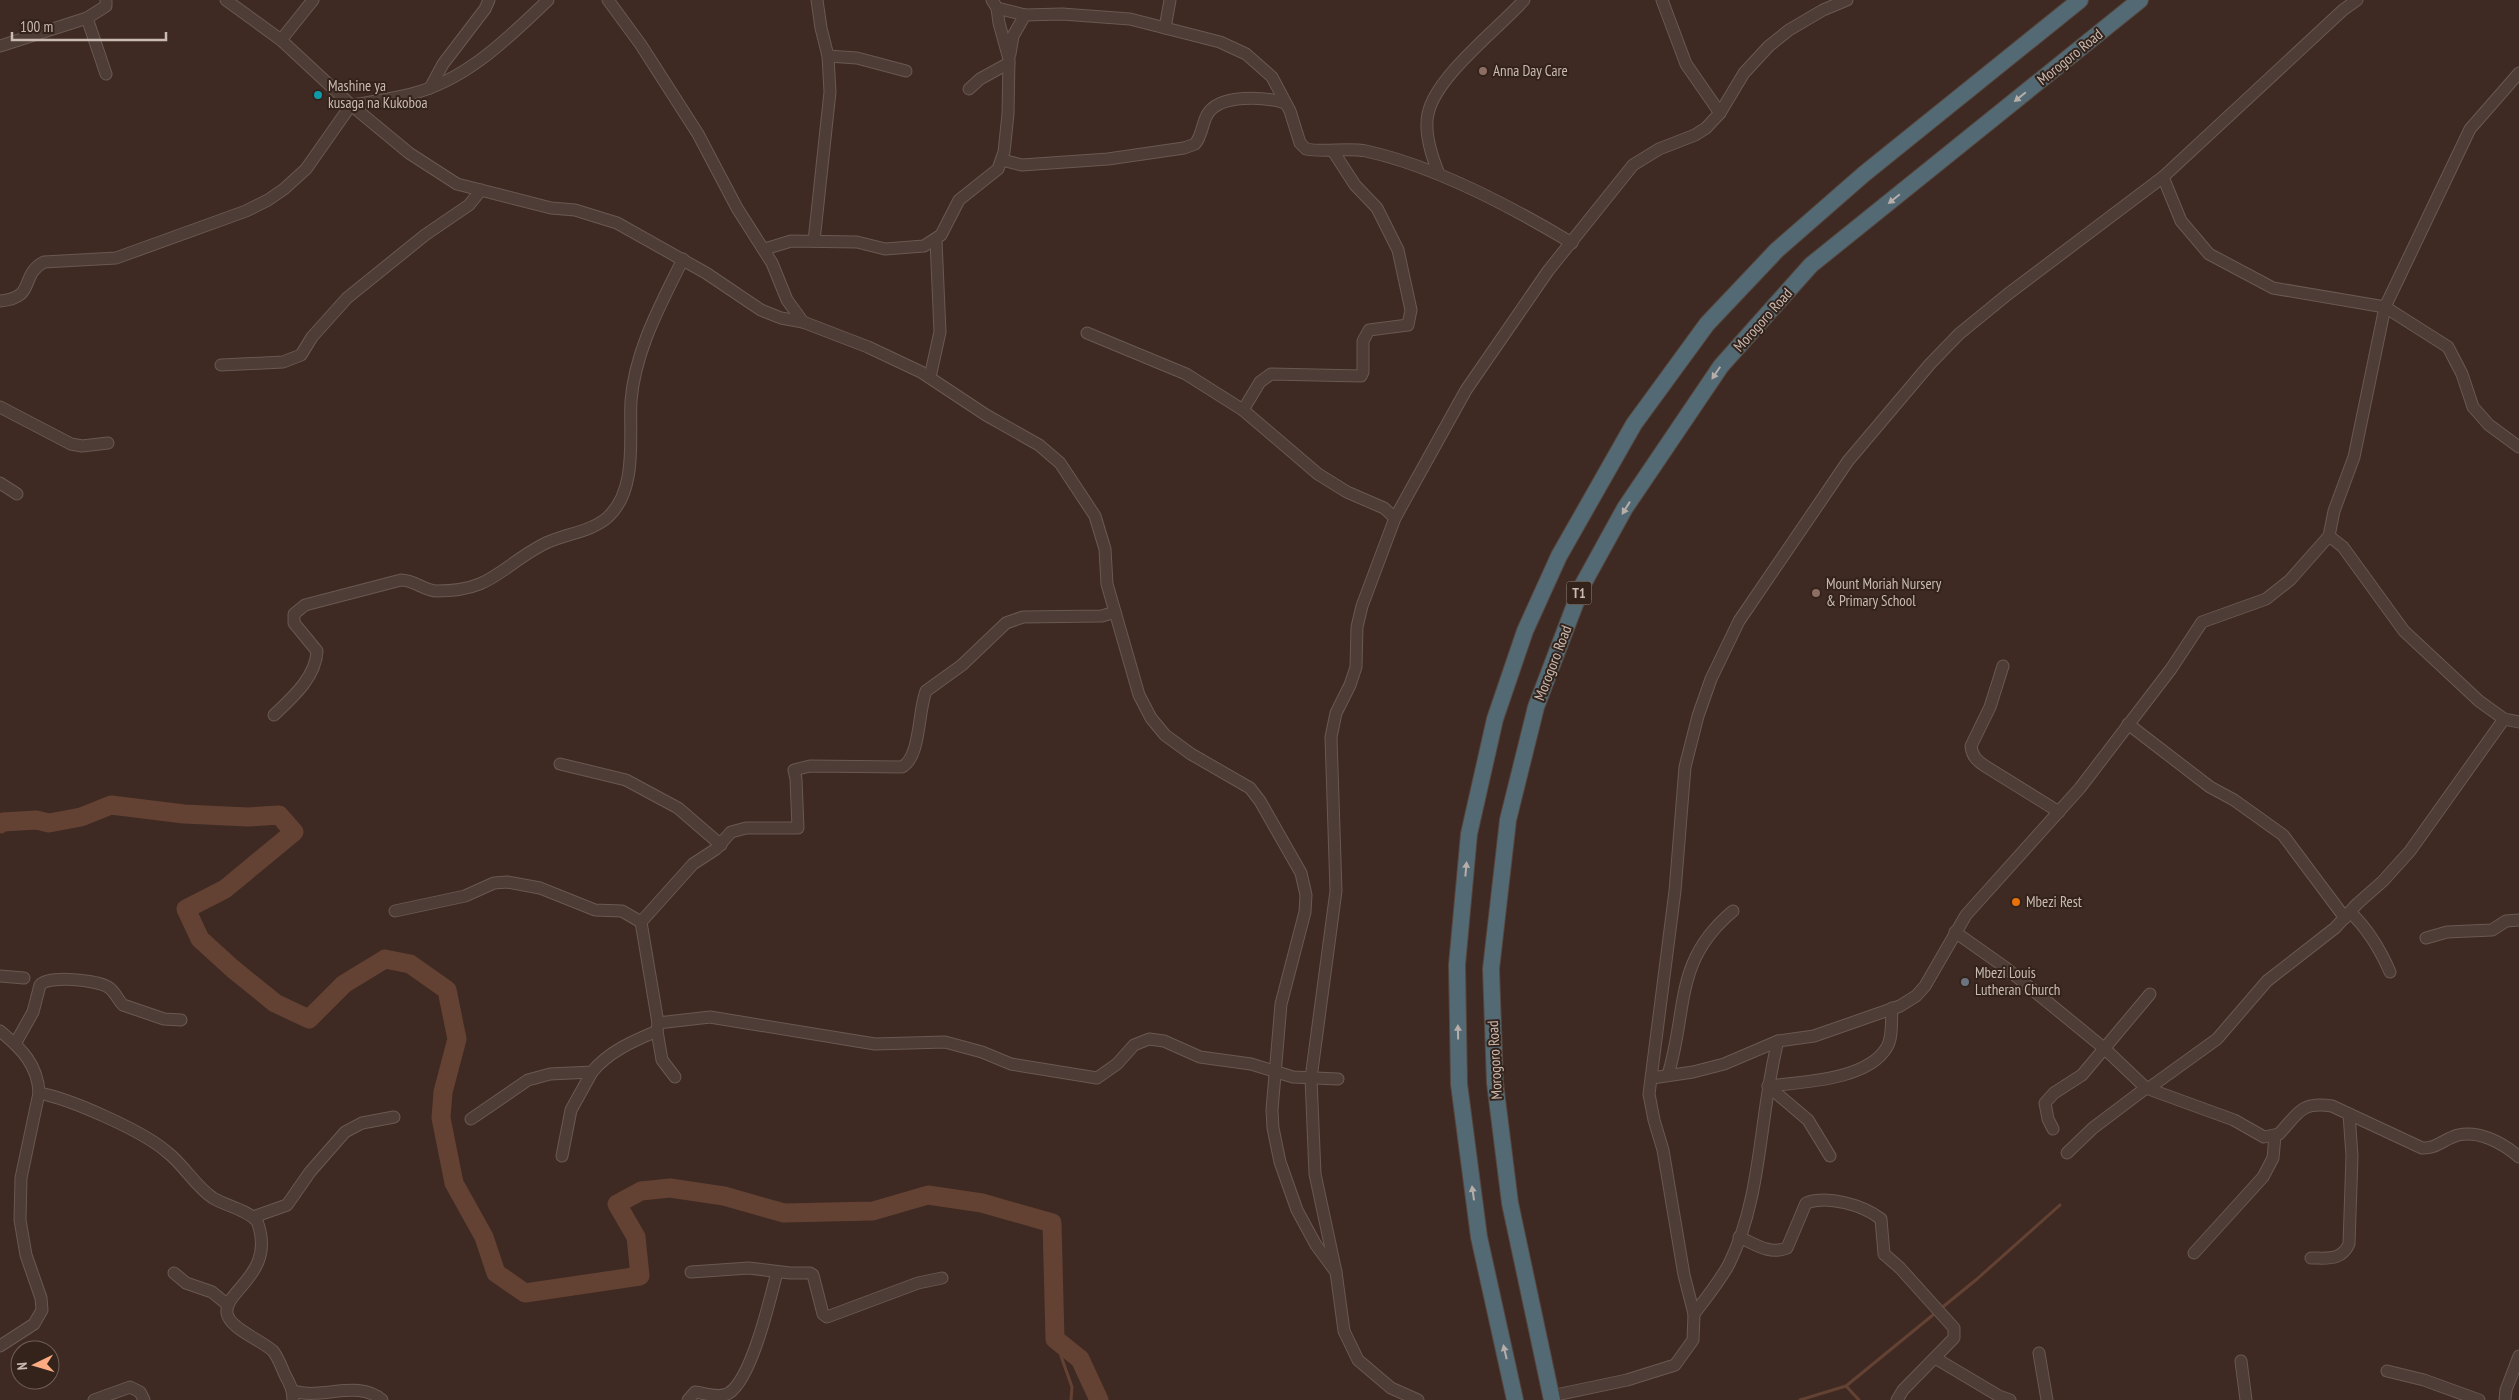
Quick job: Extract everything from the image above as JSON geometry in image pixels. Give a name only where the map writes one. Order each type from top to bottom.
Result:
[{"type":"highway","name":"T1","points":[[1515,1400],[1479,1237],[1475,1208],[1459,1084],[1457,965],[1469,834],[1495,719],[1525,631],[1559,556],[1634,424],[1707,324],[1777,250],[1857,180],[2080,0]]},
{"type":"highway","name":"Morogoro Road","points":[[1552,1398],[1510,1202],[1495,1083],[1491,969],[1508,820],[1536,707],[1582,586],[1626,508],[1721,366],[1811,265],[2140,0]]},
{"type":"street","points":[[0,46],[87,18],[106,6],[106,0]]},
{"type":"street","points":[[226,0],[281,40],[351,105],[409,153],[457,184],[551,208],[575,210],[624,226],[683,259],[761,310],[781,318],[803,322],[868,347],[930,377],[986,415],[1039,445],[1060,463],[1072,478],[1095,516],[1105,549],[1107,584],[1139,695],[1151,718],[1165,735],[1191,754],[1250,788],[1260,801],[1301,873],[1306,895],[1305,912],[1283,990],[1272,1110],[1280,1162],[1302,1221],[1324,1257],[1336,1272]]},
{"type":"street","points":[[281,40],[313,0]]},
{"type":"street","points":[[430,88],[443,64],[485,9],[489,0]]},
{"type":"street","points":[[0,301],[13,300],[22,294],[34,269],[44,262],[116,258],[268,200],[284,189],[306,169],[351,105],[412,94],[457,75],[509,38],[548,0]]},
{"type":"street","points":[[608,0],[641,45],[698,134],[737,208],[764,249],[787,300],[803,322]]},
{"type":"street","points":[[814,241],[830,92],[828,56],[821,28],[818,0]]},
{"type":"street","points":[[1164,28],[1170,0]]},
{"type":"street","points":[[1439,174],[1432,157],[1428,123],[1428,115],[1435,97],[1441,85],[1464,59],[1524,0]]},
{"type":"street","points":[[1662,0],[1686,64],[1720,113]]},
{"type":"street","points":[[1418,1400],[1391,1388],[1358,1360],[1344,1331],[1336,1272],[1316,1174],[1311,1078],[1336,891],[1332,737],[1336,713],[1350,685],[1356,667],[1358,627],[1362,606],[1395,518],[1466,390],[1548,271],[1633,166],[1659,149],[1695,135],[1706,128],[1720,113],[1744,73],[1768,46],[1789,30],[1816,14],[1847,0]]},
{"type":"street","points":[[1552,1398],[1627,1380],[1675,1365],[1693,1340],[1694,1314],[1684,1275],[1663,1150],[1650,1105],[1675,891],[1686,767],[1698,716],[1711,679],[1739,621],[1848,461],[1930,364],[1959,334],[2008,294],[2163,176],[2290,62],[2343,10],[2357,0]]},
{"type":"street","points":[[995,4],[1025,15],[1062,14],[1116,17],[1220,42],[1246,54],[1272,77],[1293,118],[1300,143],[1306,149],[1333,151],[1354,149],[1368,151],[1439,174],[1539,223],[1572,243]]},
{"type":"street","points":[[995,4],[1009,61]]},
{"type":"street","points":[[764,249],[786,241],[857,242],[885,249],[924,246],[936,240],[941,235],[959,200],[991,176],[998,169],[1002,160],[1008,130],[1009,61],[1013,36],[1025,15]]},
{"type":"street","points":[[87,18],[106,74]]},
{"type":"street","points":[[828,56],[857,58],[906,71]]},
{"type":"street","points":[[969,90],[980,78],[1009,61]]},
{"type":"street","points":[[1652,1078],[1724,1064],[1778,1041],[1814,1036],[1908,1002],[1925,986],[1955,932],[1978,901],[2080,788],[2170,669],[2202,622],[2266,599],[2290,580],[2329,536],[2334,511],[2354,457],[2386,307],[2470,129],[2519,73]]},
{"type":"street","points":[[1002,160],[1022,165],[1108,159],[1184,148],[1195,144],[1206,115],[1222,103],[1252,97],[1266,98],[1285,103]]},
{"type":"street","points":[[1243,410],[1260,382],[1271,374],[1361,376],[1363,372],[1363,341],[1369,330],[1402,327],[1408,325],[1410,321],[1411,310],[1403,270],[1391,234],[1377,208],[1355,185],[1333,151]]},
{"type":"street","points":[[2163,176],[2181,221],[2209,254],[2273,288],[2386,307],[2448,347],[2462,374],[2473,407],[2489,425],[2519,447]]},
{"type":"street","points":[[221,366],[283,362],[301,355],[312,337],[347,298],[425,235],[469,205],[481,190]]},
{"type":"street","points":[[930,377],[940,332],[936,240]]},
{"type":"street","points":[[274,715],[295,694],[316,665],[317,651],[294,622],[294,614],[305,605],[401,580],[411,580],[429,590],[435,591],[478,586],[543,544],[588,528],[609,516],[618,503],[628,477],[631,398],[648,332],[683,259]]},
{"type":"street","points":[[1087,333],[1186,374],[1243,410],[1318,474],[1347,492],[1384,508],[1395,518]]},
{"type":"street","points":[[0,406],[71,444],[82,446],[108,443]]},
{"type":"street","points":[[0,483],[17,494]]},
{"type":"street","points":[[2329,536],[2343,546],[2404,631],[2479,701],[2504,719],[2519,722]]},
{"type":"street","points":[[641,922],[693,864],[721,845],[731,832],[746,828],[798,828],[794,770],[810,766],[898,768],[906,765],[914,747],[926,690],[962,665],[1006,624],[1023,617],[1102,616],[1115,612]]},
{"type":"street","points":[[2003,666],[1990,707],[1971,746],[1972,752],[1977,761],[2059,812]]},
{"type":"street","points":[[2067,1153],[2093,1128],[2217,1038],[2267,981],[2335,928],[2383,881],[2410,851],[2504,719]]},
{"type":"street","points":[[2128,724],[2210,787],[2234,800],[2283,834],[2348,915],[2362,923],[2379,948],[2390,972]]},
{"type":"street","points":[[560,764],[626,780],[678,808],[721,845]]},
{"type":"street","points":[[395,911],[465,896],[494,883],[507,882],[531,885],[595,910],[622,911],[641,922]]},
{"type":"street","points":[[1668,1075],[1675,1050],[1685,981],[1691,963],[1703,941],[1733,911]]},
{"type":"street","points":[[2426,938],[2447,932],[2492,930],[2506,921],[2519,920]]},
{"type":"street","points":[[641,922],[662,1060],[674,1076]]},
{"type":"street","points":[[1955,932],[2006,968],[2105,1049],[2147,1088],[2234,1120],[2264,1137],[2275,1136],[2283,1130],[2296,1113],[2307,1106],[2319,1104],[2332,1106],[2422,1148],[2437,1146],[2458,1135],[2475,1134],[2498,1141],[2519,1157]]},
{"type":"street","points":[[0,976],[24,978]]},
{"type":"street","points":[[15,1044],[33,1012],[40,985],[48,980],[100,983],[114,992],[123,1005],[164,1018],[181,1020]]},
{"type":"street","points":[[2053,1129],[2048,1118],[2045,1103],[2054,1092],[2082,1075],[2150,994]]},
{"type":"street","points":[[1768,1086],[1822,1080],[1872,1063],[1888,1045],[1892,1008]]},
{"type":"street","points":[[562,1156],[571,1110],[592,1072],[601,1061],[657,1027],[710,1017],[875,1044],[953,1043],[1011,1064],[1098,1078],[1117,1064],[1134,1045],[1150,1039],[1164,1041],[1189,1054],[1200,1057],[1252,1064],[1277,1070],[1293,1077],[1338,1078]]},
{"type":"street","points":[[0,1031],[15,1044],[35,1068],[39,1093],[22,1178],[20,1220],[26,1256],[41,1298],[42,1310],[34,1324],[0,1346]]},
{"type":"street","points":[[1694,1314],[1729,1264],[1739,1237],[1752,1194],[1768,1086],[1778,1041]]},
{"type":"street","points":[[471,1119],[528,1080],[550,1074],[592,1072]]},
{"type":"street","points":[[1768,1086],[1808,1120],[1830,1156]]},
{"type":"street","points":[[39,1093],[60,1097],[150,1138],[185,1167],[197,1184],[212,1197],[253,1217],[262,1234],[261,1252],[255,1269],[228,1305],[227,1314],[232,1325],[261,1341],[274,1353],[293,1395],[306,1397],[347,1392],[366,1392],[382,1400]]},
{"type":"street","points":[[2311,1258],[2338,1258],[2345,1252],[2349,1244],[2352,1156],[2349,1114]]},
{"type":"street","points":[[253,1217],[287,1205],[310,1172],[345,1132],[362,1123],[394,1117]]},
{"type":"street","points":[[2194,1253],[2263,1177],[2272,1158],[2275,1136]]},
{"type":"street","points":[[1739,1237],[1777,1252],[1786,1248],[1806,1204],[1814,1200],[1824,1200],[1872,1212],[1880,1219],[1884,1254],[1905,1273],[1954,1328],[1954,1338],[1903,1390],[1897,1400]]},
{"type":"street","points":[[691,1272],[749,1268],[812,1274],[823,1314],[827,1317],[918,1283],[942,1278]]},
{"type":"street","points":[[688,1400],[695,1392],[723,1395],[737,1384],[764,1325],[777,1272]]},
{"type":"street","points":[[174,1273],[186,1283],[212,1292],[228,1305]]},
{"type":"street","points":[[2039,1353],[2047,1400]]},
{"type":"street","points":[[2505,1400],[2506,1390],[2519,1356]]},
{"type":"street","points":[[1936,1358],[1999,1396],[2010,1400]]},
{"type":"street","points":[[2241,1361],[2246,1400]]},
{"type":"street","points":[[2387,1371],[2424,1380],[2479,1400]]},
{"type":"street","points":[[94,1400],[130,1386],[140,1392],[144,1400]]},
{"type":"waterway","points":[[0,824],[3,822],[36,820],[49,823],[81,817],[111,805],[184,814],[248,817],[279,815],[294,832],[225,889],[186,909],[200,939],[275,1003],[309,1019],[344,984],[385,959],[410,964],[447,990],[457,1039],[443,1092],[441,1118],[454,1183],[484,1237],[496,1273],[525,1293],[640,1276],[636,1237],[617,1204],[641,1191],[670,1188],[724,1196],[784,1213],[873,1211],[928,1195],[982,1203],[1052,1223],[1055,1339],[1080,1359],[1099,1400]]},
{"type":"waterway","points":[[1800,1400],[1846,1386],[1977,1279],[2060,1205]]},
{"type":"waterway","points":[[1055,1339],[1072,1387],[1071,1400]]},
{"type":"waterway","points":[[1846,1386],[1859,1400]]},
{"type":"place","name":"Anna Day Care","points":[[1483,71]]},
{"type":"place","name":"Mashine ya kusaga na Kukoboa","points":[[318,95]]},
{"type":"place","name":"Mount Moriah Nursery & Primary School","points":[[1816,593]]},
{"type":"place","name":"Mbezi Rest","points":[[2016,902]]},
{"type":"place","name":"Mbezi Louis Lutheran Church","points":[[1965,982]]}]
